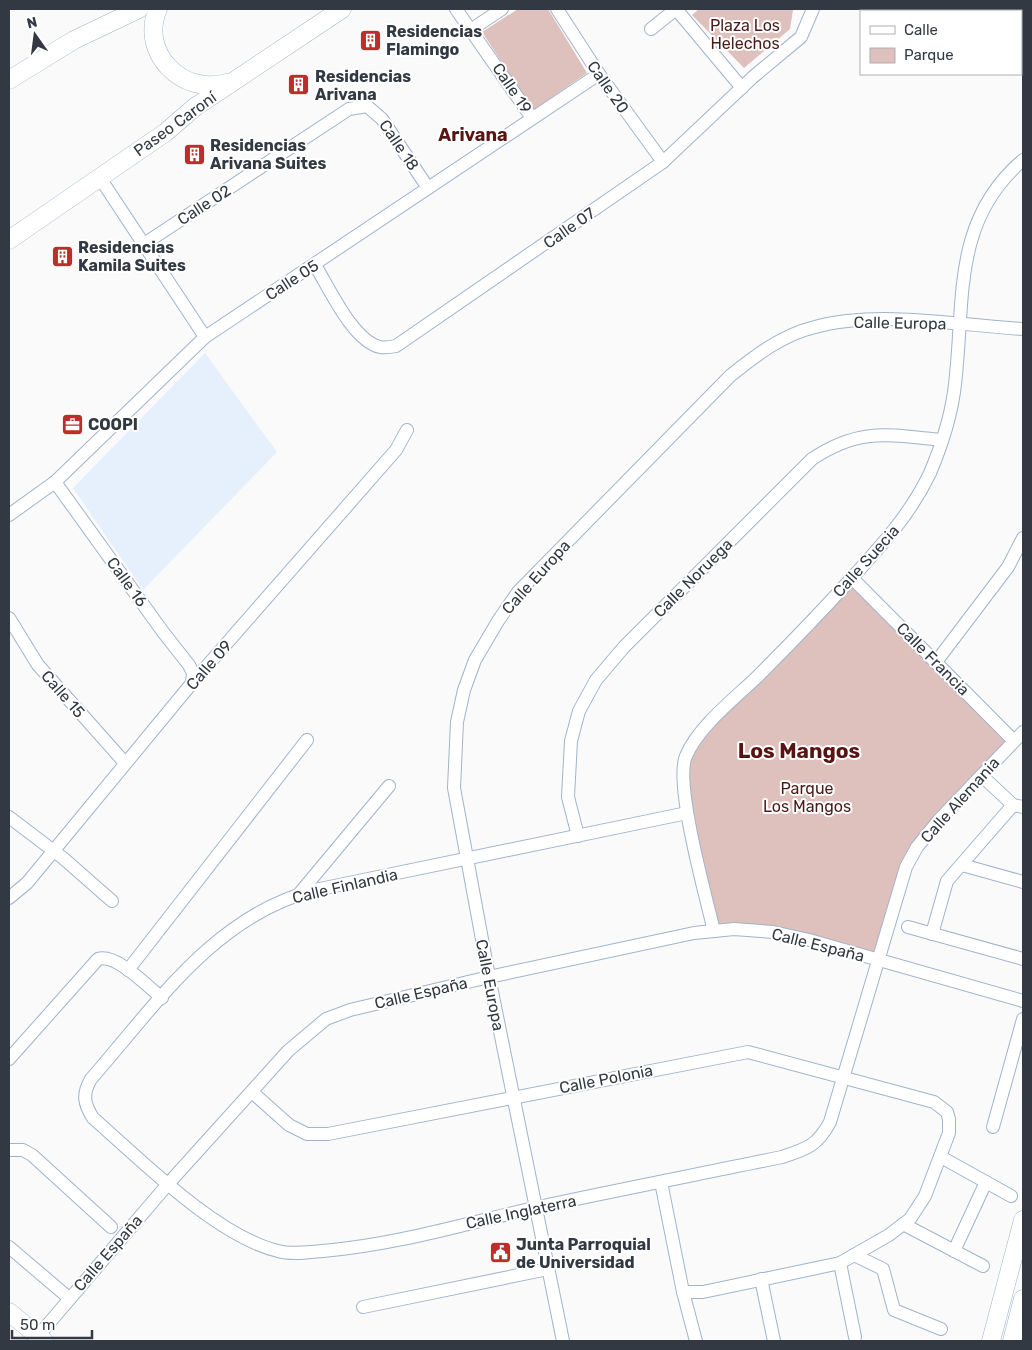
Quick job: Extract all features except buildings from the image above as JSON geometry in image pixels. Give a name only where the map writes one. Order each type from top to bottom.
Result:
[{"type":"street","points":[[9,80],[74,40],[139,9]]},
{"type":"street","points":[[158,9],[154,22],[155,43],[159,54],[170,71],[201,86],[234,81]]},
{"type":"street","name":"Paseo Caroní","points":[[9,240],[100,178],[234,81],[342,9]]},
{"type":"street","name":"Calle 19","points":[[456,9],[472,29],[532,118]]},
{"type":"street","points":[[472,29],[502,9]]},
{"type":"street","name":"Calle 20","points":[[557,9],[599,74],[663,162]]},
{"type":"street","points":[[651,29],[676,9],[742,88]]},
{"type":"street","name":"Calle 07","points":[[315,265],[355,330],[369,342],[381,348],[396,346],[663,162],[742,88],[801,37],[813,9]]},
{"type":"street","name":"Calle 05","points":[[9,514],[55,482],[205,337],[599,74]]},
{"type":"street","name":"Calle 18","points":[[367,106],[382,119],[428,188]]},
{"type":"street","name":"Calle 02","points":[[144,244],[350,109],[367,106]]},
{"type":"street","name":"Calle Suecia","points":[[714,931],[687,813],[683,774],[685,758],[693,742],[801,634],[894,533],[914,504],[948,424],[954,391],[958,324],[966,256],[975,227],[982,210],[997,188],[1023,160]]},
{"type":"street","points":[[100,178],[205,337]]},
{"type":"street","name":"Calle Europa","points":[[563,1341],[512,1098],[454,788],[456,722],[464,690],[475,660],[518,592],[730,376],[759,352],[786,338],[814,327],[847,321],[885,319],[1023,329]]},
{"type":"street","name":"Calle 09","points":[[9,898],[27,883],[192,683],[396,450],[407,430]]},
{"type":"street","name":"Calle Noruega","points":[[578,836],[568,797],[571,740],[579,710],[596,680],[624,647],[812,459],[833,445],[855,438],[880,435],[942,440]]},
{"type":"street","name":"Calle 16","points":[[55,482],[189,665],[193,673],[192,683]]},
{"type":"street","points":[[936,662],[1008,568],[1023,538]]},
{"type":"street","name":"Calle Francia","points":[[852,578],[1014,741]]},
{"type":"street","name":"Calle 15","points":[[9,618],[38,666],[125,763]]},
{"type":"street","name":"Calle Alemania","points":[[880,960],[906,867],[913,854],[939,820],[1023,732]]},
{"type":"street","points":[[128,970],[308,740]]},
{"type":"street","points":[[932,934],[947,881],[1018,806],[982,776]]},
{"type":"street","points":[[299,894],[389,786]]},
{"type":"street","name":"Calle Finlandia","points":[[84,1100],[85,1088],[91,1079],[196,960],[228,932],[256,914],[299,894],[687,813]]},
{"type":"street","points":[[9,817],[112,901]]},
{"type":"street","points":[[962,865],[1023,882]]},
{"type":"street","points":[[908,927],[1023,959]]},
{"type":"street","name":"Calle España","points":[[41,1339],[69,1298],[168,1184],[288,1051],[326,1019],[350,1010],[489,977],[694,933],[734,929],[773,932],[809,940],[1023,1001]]},
{"type":"street","points":[[9,1059],[93,962],[104,957],[109,957],[128,970],[162,998]]},
{"type":"street","name":"Calle Inglaterra","points":[[84,1100],[92,1118],[168,1184],[232,1232],[254,1244],[280,1252],[311,1252],[367,1246],[535,1208],[782,1157],[806,1149],[822,1137],[830,1122],[880,960]]},
{"type":"street","points":[[993,1127],[1023,1018]]},
{"type":"street","name":"Calle Polonia","points":[[252,1092],[289,1125],[307,1134],[328,1134],[748,1052],[934,1102],[947,1112],[950,1119],[949,1133],[941,1157]]},
{"type":"street","points":[[9,1150],[23,1150],[32,1155],[111,1228]]},
{"type":"street","points":[[683,1292],[703,1292],[840,1263],[910,1219],[925,1196],[941,1157],[1011,1196]]},
{"type":"street","points":[[661,1182],[683,1292],[696,1341]]},
{"type":"street","points":[[954,1251],[986,1182]]},
{"type":"street","points":[[991,1341],[1023,1220]]},
{"type":"street","points":[[903,1224],[983,1266]]},
{"type":"street","points":[[9,1248],[69,1298]]},
{"type":"street","points":[[854,1255],[883,1269],[894,1310],[941,1329]]},
{"type":"street","points":[[840,1263],[854,1337]]},
{"type":"street","points":[[363,1307],[548,1269]]},
{"type":"street","points":[[761,1279],[774,1341]]},
{"type":"street","points":[[1012,1341],[1023,1299]]},
{"type":"street","points":[[9,1312],[41,1339]]},
{"type":"shaded area","points":[[205,353],[277,452],[143,590],[73,488]]},
{"type":"green space","points":[[518,9],[548,9],[587,73],[533,110],[482,32]]},
{"type":"green space","name":"Plaza Los Helechos","points":[[699,9],[793,10],[790,29],[744,68],[692,15]]},
{"type":"green space","name":"Parque Los Mangos","points":[[852,578],[1014,741],[917,847],[880,960],[809,940],[714,931],[683,774],[693,742]]},
{"type":"place","name":"Residencias Flamingo","points":[[370,40]]},
{"type":"place","name":"Residencias Arivana","points":[[299,85]]},
{"type":"place","name":"Residencias Arivana Suites","points":[[194,154]]},
{"type":"place","name":"Residencias Kamila Suites","points":[[62,256]]},
{"type":"place","name":"COOPI","points":[[72,424]]},
{"type":"place","name":"Junta Parroquial de Universidad","points":[[500,1253]]},
{"type":"district","name":"Arivana","points":[[473,135]]},
{"type":"district","name":"Los Mangos","points":[[799,750]]}]
